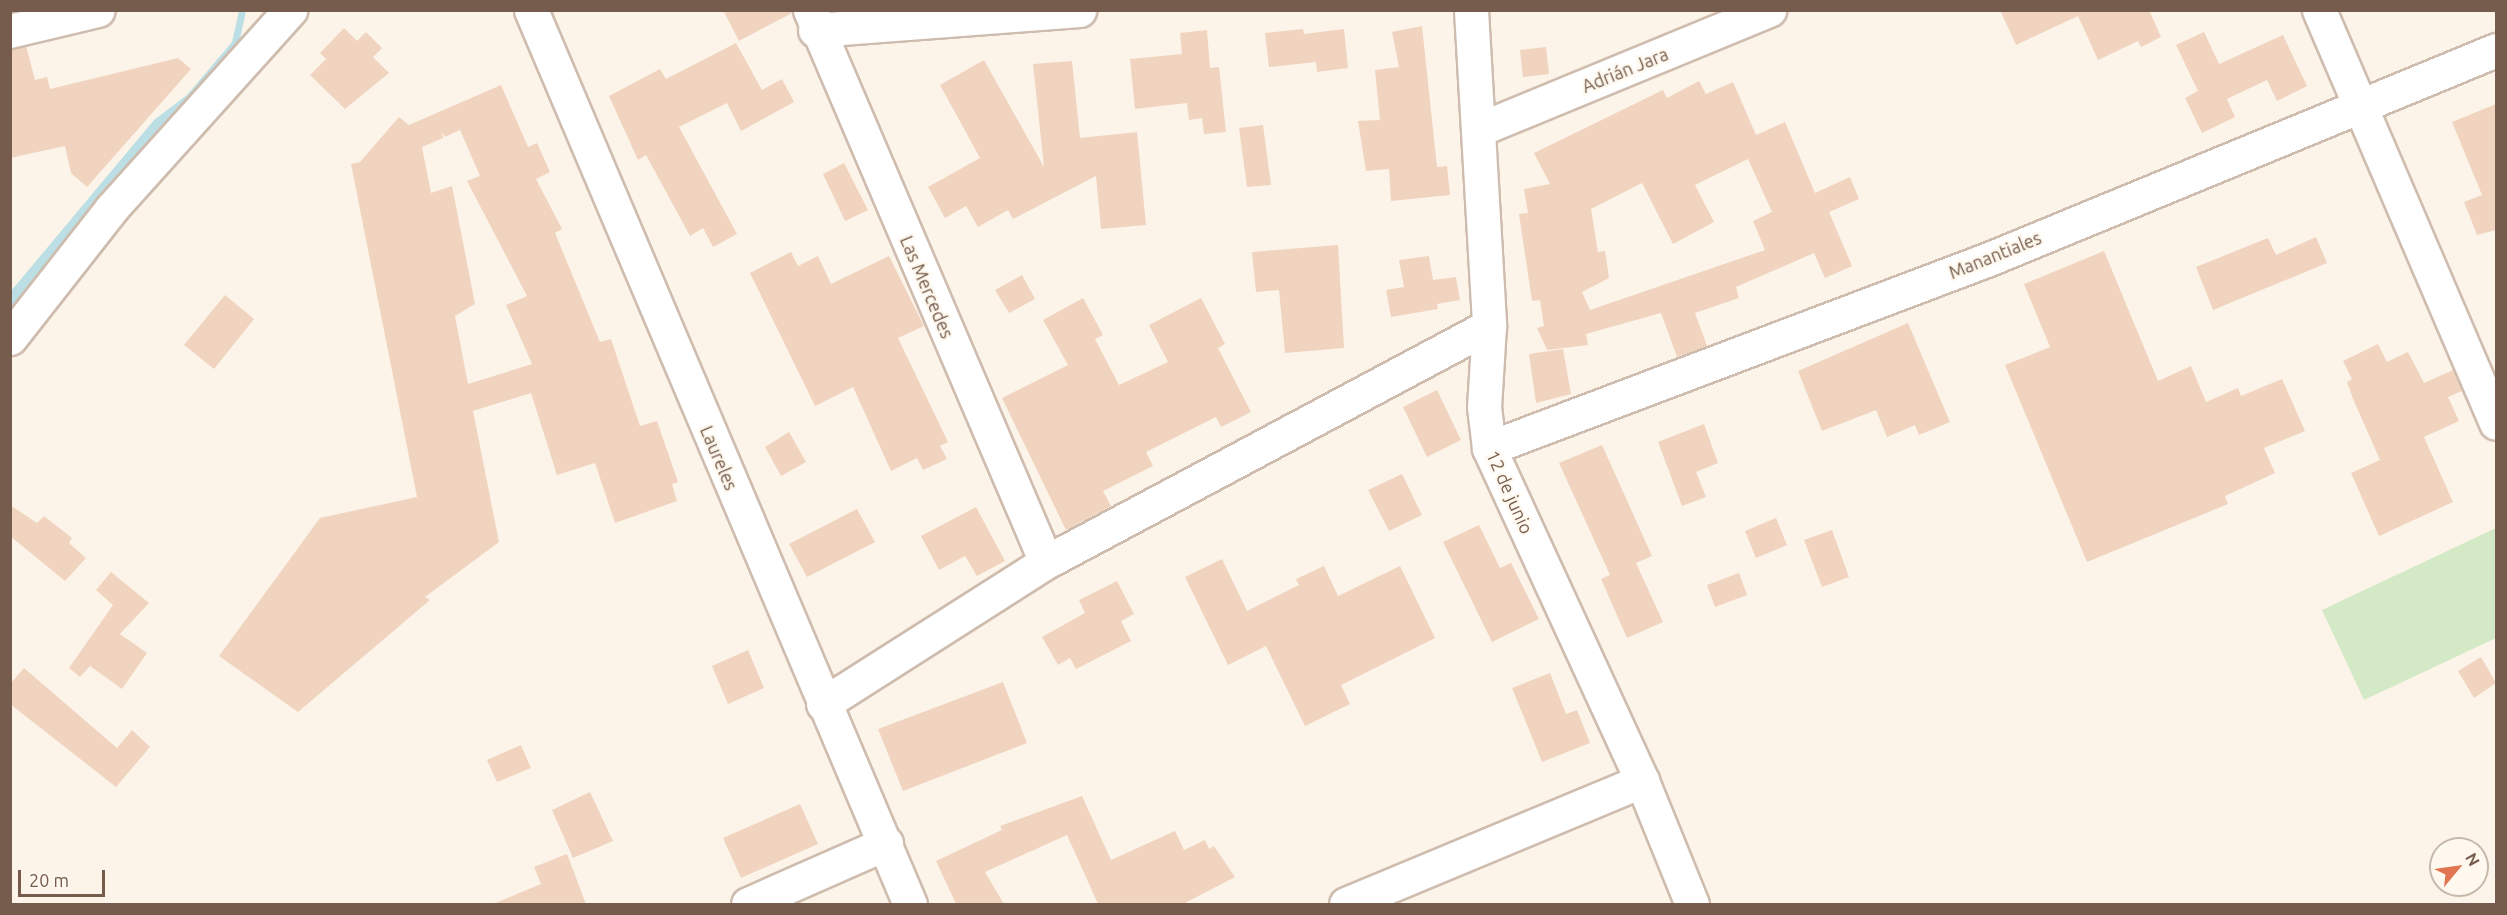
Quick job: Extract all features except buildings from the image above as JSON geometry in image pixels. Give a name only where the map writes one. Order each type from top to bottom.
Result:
[{"type":"street","points":[[10,31],[99,10]]},
{"type":"street","points":[[10,338],[111,209],[290,10]]},
{"type":"street","name":"Laureles","points":[[531,10],[823,704],[886,843],[910,904]]},
{"type":"street","points":[[813,20],[1079,10]]},
{"type":"street","name":"12 de junio","points":[[1470,10],[1480,129],[1489,327],[1484,407],[1489,448],[1642,781],[1692,904]]},
{"type":"street","name":"Adrián Jara","points":[[1480,129],[1769,10]]},
{"type":"street","points":[[2319,10],[2357,105],[2496,423]]},
{"type":"street","name":"Las Mercedes","points":[[813,20],[1046,562]]},
{"type":"street","name":"Manantiales","points":[[1489,448],[1989,259],[2357,105],[2496,50]]},
{"type":"street","points":[[823,704],[1046,562],[1489,327]]},
{"type":"street","points":[[1346,904],[1642,781]]},
{"type":"street","points":[[748,904],[886,843]]},
{"type":"green space","points":[[2496,528],[2496,638],[2364,700],[2322,610]]},
{"type":"water","points":[[239,11],[246,11],[239,44],[173,115],[11,311],[11,291],[154,120],[187,95],[232,42]]}]
